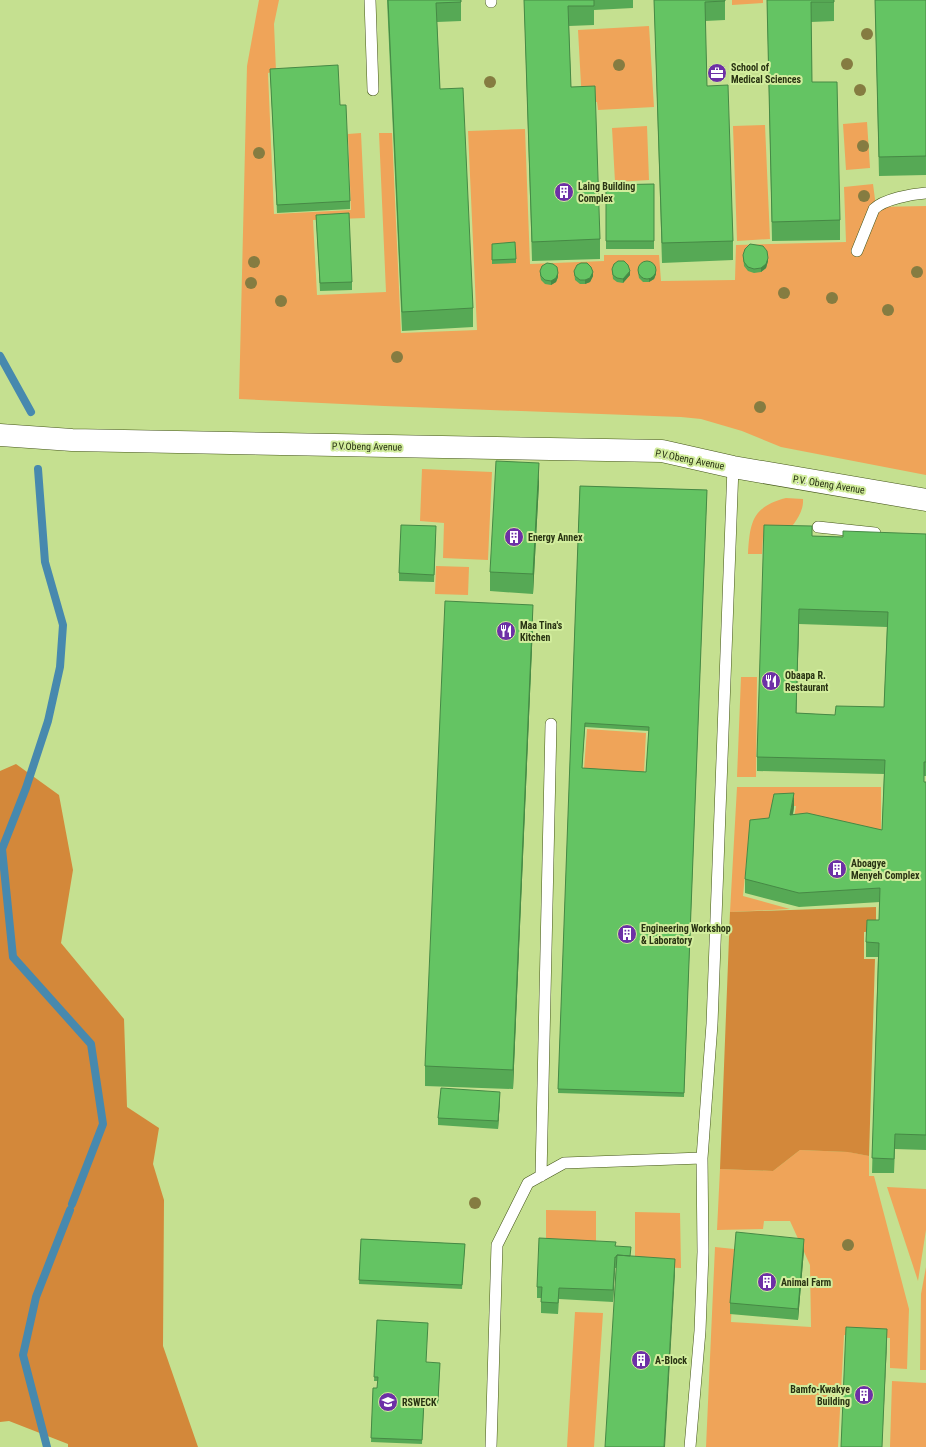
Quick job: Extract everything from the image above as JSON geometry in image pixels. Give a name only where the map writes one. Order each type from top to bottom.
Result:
[{"type":"street","name":"P.V.Obeng Avenue","points":[[0,435],[72,440],[662,451],[733,468]]},
{"type":"street","name":"P.V. Obeng Avenue","points":[[733,468],[926,500]]},
{"type":"lane","points":[[370,0],[373,90]]},
{"type":"lane","points":[[857,251],[874,209],[891,200],[926,192]]},
{"type":"lane","points":[[690,1447],[700,1331],[703,1252],[702,1158],[712,1024],[733,468]]},
{"type":"lane","points":[[818,527],[888,534]]},
{"type":"lane","points":[[541,1176],[551,724]]},
{"type":"lane","points":[[491,1447],[497,1245],[528,1183],[564,1163],[702,1158]]},
{"type":"shaded area","points":[[259,0],[279,0],[274,24],[276,71],[268,73],[274,214],[351,210],[348,134],[361,133],[365,218],[313,220],[317,295],[386,292],[379,133],[392,133],[401,333],[477,330],[468,131],[525,129],[530,264],[604,261],[604,255],[659,255],[661,281],[735,280],[736,245],[846,242],[844,187],[873,184],[876,207],[926,206],[926,475],[781,447],[742,431],[701,419],[239,399],[247,66]]},
{"type":"shaded area","points":[[732,0],[763,0],[763,3],[732,5]]},
{"type":"shaded area","points":[[649,26],[654,107],[598,110],[597,102],[582,103],[578,30]]},
{"type":"shaded area","points":[[867,122],[870,168],[846,170],[843,124]]},
{"type":"shaded area","points":[[765,125],[770,239],[737,241],[733,126]]},
{"type":"shaded area","points":[[647,126],[649,180],[615,182],[612,128]]},
{"type":"shaded area","points":[[422,469],[492,472],[488,560],[443,558],[444,523],[420,521]]},
{"type":"shaded area","points":[[786,498],[803,499],[802,510],[797,520],[783,538],[763,537],[762,554],[748,554],[750,533],[755,517],[766,506]]},
{"type":"shaded area","points":[[436,566],[469,567],[468,595],[435,594]]},
{"type":"shaded area","points":[[741,677],[757,677],[756,777],[737,777]]},
{"type":"shaded area","points":[[587,729],[646,733],[644,773],[584,769]]},
{"type":"shaded area","points":[[16,764],[59,795],[73,870],[61,943],[124,1019],[127,1107],[159,1128],[153,1164],[164,1200],[163,1346],[198,1447],[68,1447],[68,1444],[9,1421],[0,1422],[0,771]]},
{"type":"shaded area","points":[[737,787],[881,787],[881,840],[792,828],[796,806],[772,807],[767,831],[749,833],[743,896],[790,909],[730,912]]},
{"type":"shaded area","points":[[876,907],[876,931],[864,932],[864,959],[875,959],[869,1156],[848,1152],[800,1150],[773,1171],[720,1169],[730,912]]},
{"type":"shaded area","points":[[800,1150],[849,1152],[869,1156],[869,1176],[874,1176],[909,1309],[907,1369],[890,1368],[890,1338],[844,1335],[838,1447],[706,1447],[715,1247],[734,1249],[731,1322],[811,1327],[810,1265],[790,1221],[764,1221],[763,1229],[717,1230],[720,1169],[773,1171]]},
{"type":"shaded area","points":[[887,1187],[926,1189],[926,1230],[918,1281]]},
{"type":"shaded area","points":[[546,1210],[596,1211],[596,1249],[546,1247]]},
{"type":"shaded area","points":[[635,1212],[680,1213],[681,1268],[635,1266]]},
{"type":"shaded area","points":[[926,1267],[926,1370],[920,1370],[921,1294]]},
{"type":"shaded area","points":[[575,1312],[603,1313],[594,1447],[567,1447]]},
{"type":"shaded area","points":[[892,1381],[926,1383],[926,1447],[890,1447]]},
{"type":"building","points":[[388,0],[461,0],[461,2],[436,3],[440,89],[463,88],[473,308],[402,312]]},
{"type":"building","name":"Laing Building Complex","points":[[524,0],[594,0],[594,6],[568,6],[571,87],[595,86],[600,239],[532,242]]},
{"type":"building","points":[[654,0],[725,0],[705,2],[707,86],[728,85],[733,241],[662,243]]},
{"type":"building","points":[[767,0],[834,0],[834,2],[811,2],[812,82],[837,82],[840,220],[772,222]]},
{"type":"building","points":[[875,0],[926,0],[926,156],[879,157]]},
{"type":"building","points":[[338,65],[340,105],[346,105],[350,201],[277,205],[270,69]]},
{"type":"building","points":[[654,184],[654,241],[606,241],[606,185]]},
{"type":"building","points":[[349,213],[352,282],[320,283],[316,215]]},
{"type":"building","points":[[515,242],[516,259],[492,260],[492,244]]},
{"type":"building","points":[[750,244],[763,246],[767,251],[768,258],[766,264],[761,268],[754,269],[748,267],[744,262],[743,255],[745,249]]},
{"type":"building","points":[[618,261],[624,261],[628,265],[630,271],[623,279],[617,278],[613,275],[612,269],[614,264]]},
{"type":"building","points":[[647,261],[653,264],[656,270],[653,276],[647,279],[641,276],[638,270],[641,264]]},
{"type":"building","points":[[547,263],[553,264],[557,267],[558,273],[556,278],[551,281],[545,280],[541,276],[540,271],[542,266]]},
{"type":"building","points":[[587,263],[591,267],[593,272],[590,278],[580,280],[575,276],[574,271],[577,265]]},
{"type":"building","name":"Energy Annex","points":[[496,461],[539,463],[533,574],[490,572]]},
{"type":"building","name":"Engineering Workshop & Laboratory","points":[[580,486],[707,490],[684,1093],[558,1089]],"holes":[[[585,723],[649,727],[646,772],[582,768]]]},
{"type":"building","points":[[401,525],[436,526],[434,575],[399,573]]},
{"type":"building","name":"Aboagye Menyeh Complex","points":[[764,525],[812,526],[812,536],[843,537],[843,531],[926,534],[926,762],[924,762],[924,782],[926,782],[926,1135],[895,1134],[894,1159],[872,1158],[879,943],[866,942],[867,920],[879,920],[880,888],[799,893],[745,879],[750,820],[769,818],[774,794],[794,793],[790,815],[807,813],[882,830],[885,760],[757,757]],"holes":[[[799,609],[888,612],[884,707],[836,706],[835,715],[796,713]]]},
{"type":"building","points":[[445,601],[533,605],[513,1070],[425,1066]]},
{"type":"building","points":[[441,1088],[500,1092],[498,1121],[438,1118]]},
{"type":"building","name":"Animal Farm","points":[[736,1232],[804,1239],[798,1309],[730,1303]]},
{"type":"building","points":[[539,1238],[616,1242],[615,1246],[631,1247],[630,1256],[617,1255],[615,1257],[613,1290],[559,1288],[558,1303],[541,1302],[542,1287],[537,1287]]},
{"type":"building","points":[[361,1239],[465,1244],[462,1285],[359,1280]]},
{"type":"building","name":"A-Block","points":[[617,1255],[675,1259],[664,1447],[605,1447]]},
{"type":"building","points":[[377,1320],[428,1323],[426,1362],[440,1363],[438,1401],[424,1400],[422,1440],[371,1438],[373,1388],[377,1388],[378,1377],[374,1377]]},
{"type":"building","name":"Bamfo-Kwakye Building","points":[[846,1327],[887,1329],[882,1447],[841,1447]]},
{"type":"waterway","points":[[0,356],[31,412]]},
{"type":"waterway","points":[[38,469],[45,562],[63,625],[60,667],[48,721],[26,788],[2,849],[13,957],[91,1044],[103,1124],[72,1204]]},
{"type":"waterway","points":[[47,1447],[23,1355],[36,1297],[70,1210]]},
{"type":"place","name":"School of Medical Sciences","points":[[717,73]]},
{"type":"place","name":"Laing Building Complex","points":[[564,192]]},
{"type":"place","name":"Energy Annex","points":[[514,537]]},
{"type":"place","name":"Maa Tina's Kitchen","points":[[506,631]]},
{"type":"place","name":"Obaapa R. Restaurant","points":[[771,681]]},
{"type":"place","name":"Aboagye Menyeh Complex","points":[[837,869]]},
{"type":"place","name":"Engineering Workshop & Laboratory","points":[[627,934]]},
{"type":"place","name":"Animal Farm","points":[[767,1282]]},
{"type":"place","name":"A-Block","points":[[641,1360]]},
{"type":"place","name":"Bamfo-Kwakye Building","points":[[864,1395]]},
{"type":"place","name":"RSWECK","points":[[388,1402]]}]
